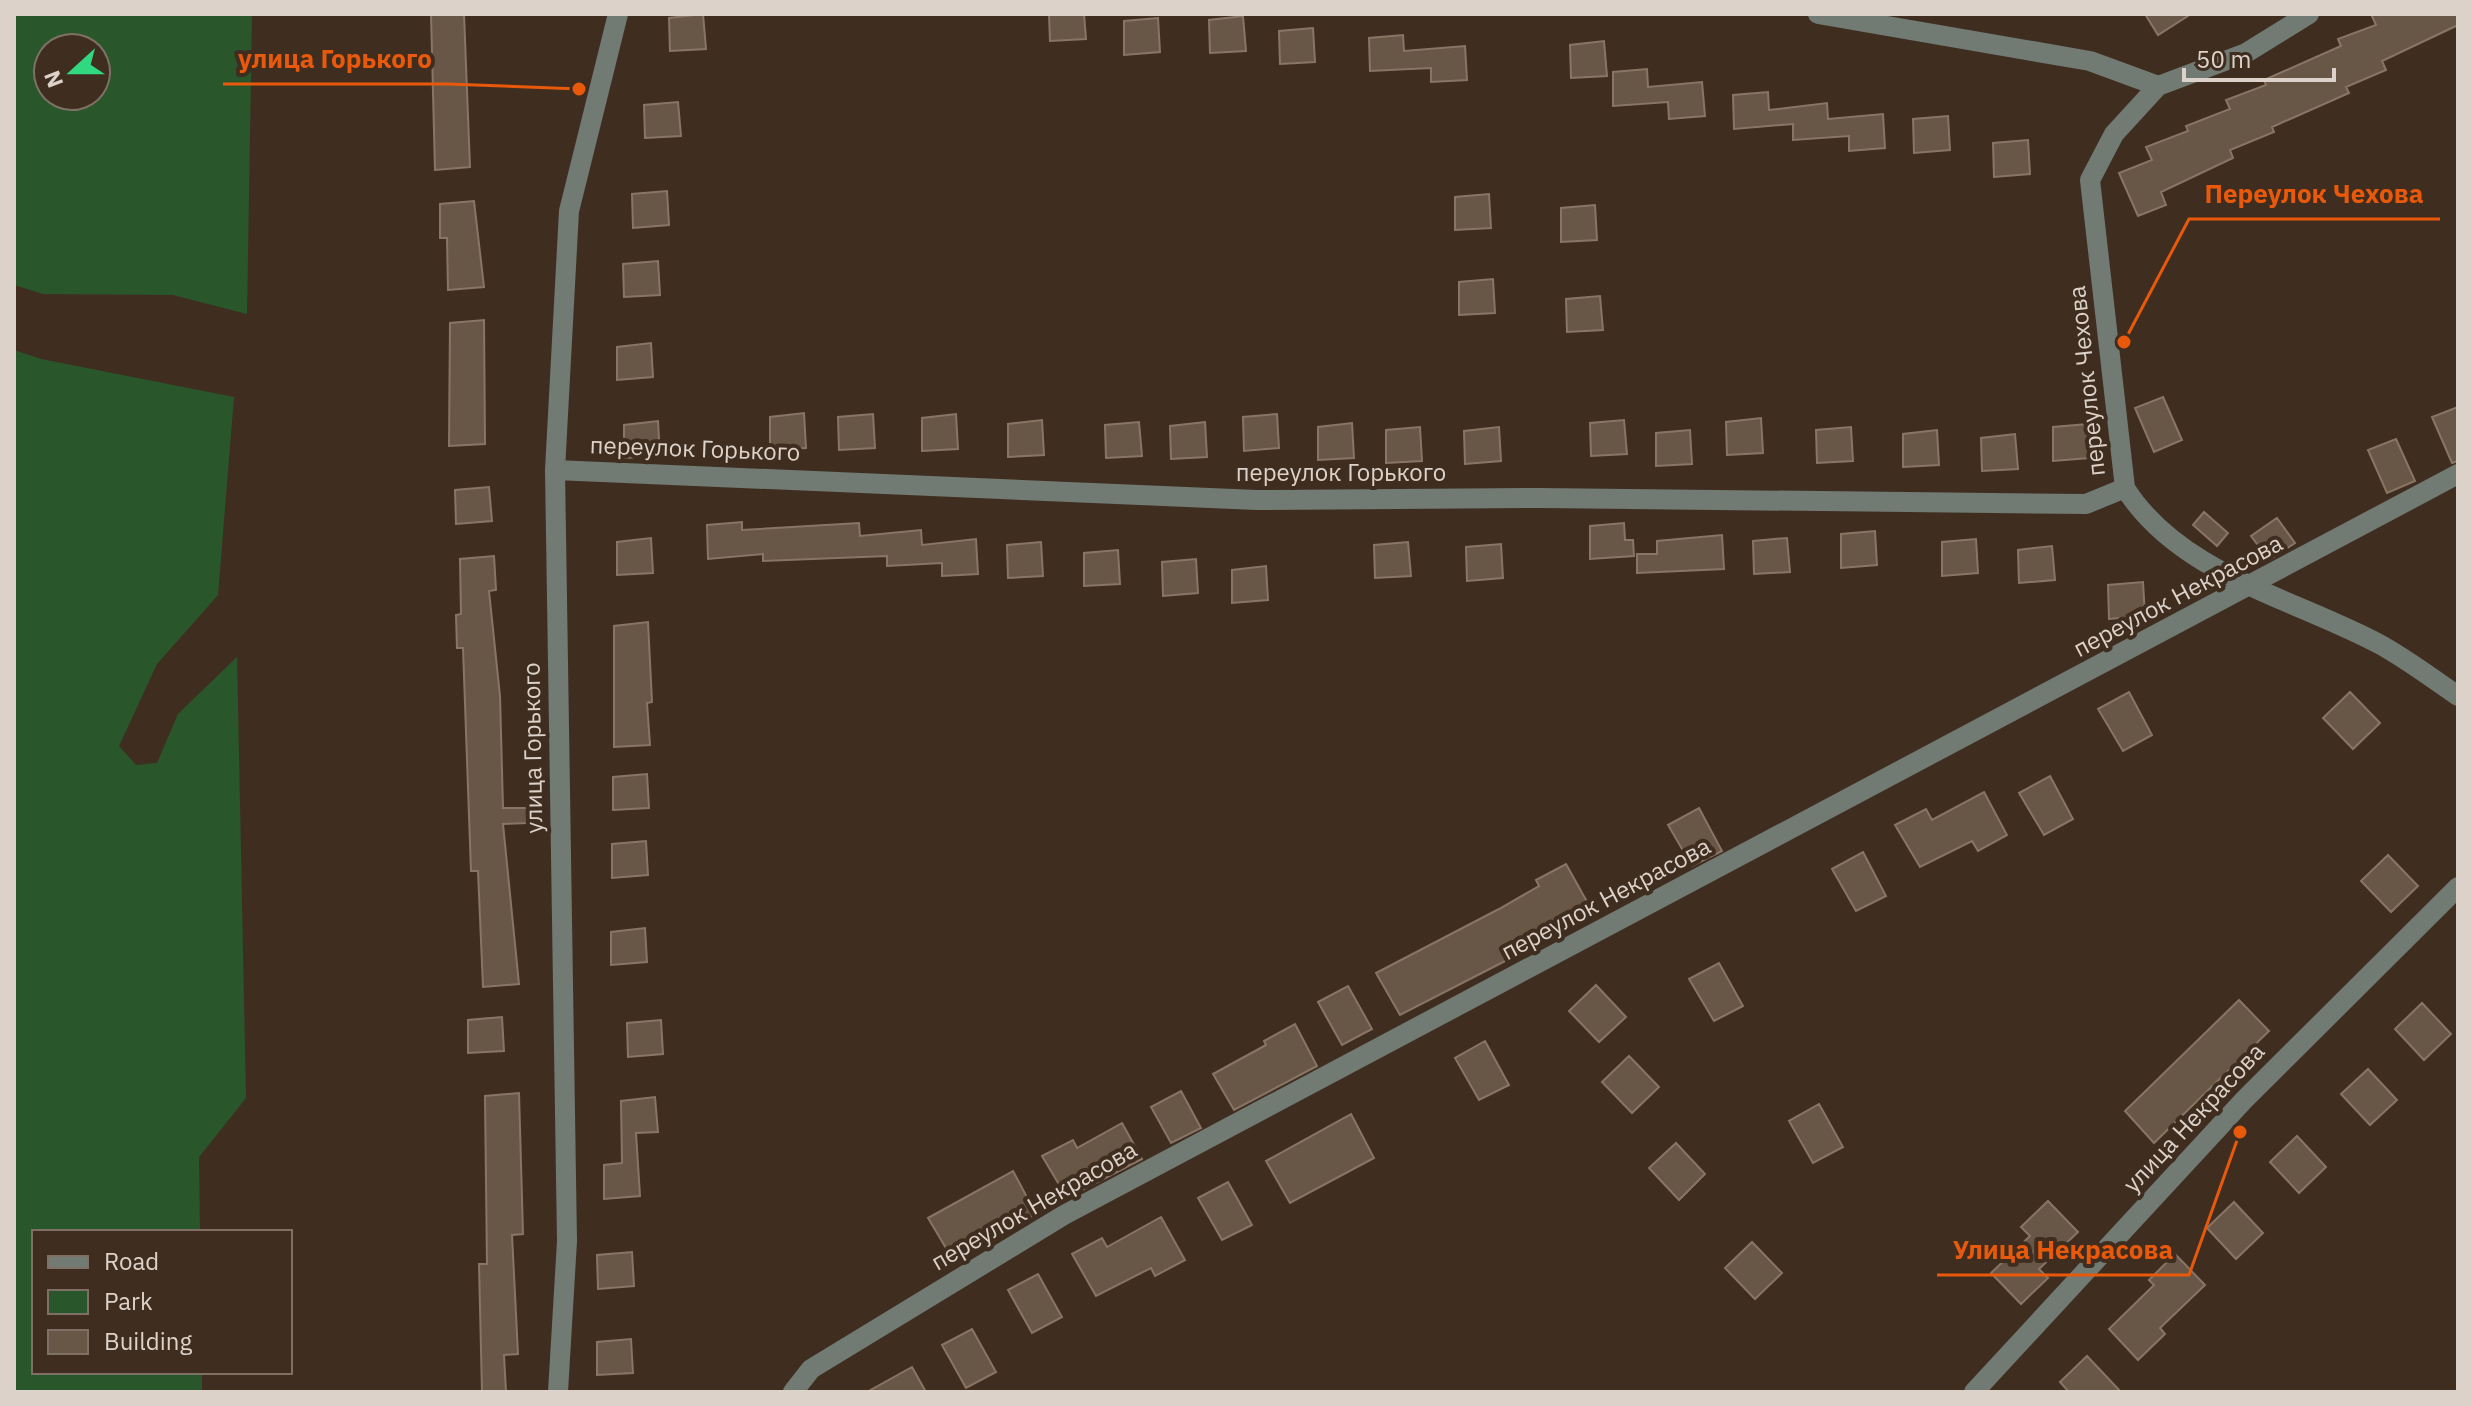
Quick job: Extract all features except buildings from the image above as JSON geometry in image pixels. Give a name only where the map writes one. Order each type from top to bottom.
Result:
[{"type":"street","name":"улица Горького","points":[[558,1392],[567,1241],[555,470],[569,211],[618,14]]},
{"type":"street","points":[[1818,14],[2090,61],[2158,86],[2246,53],[2300,17]]},
{"type":"street","name":"переулок Чехова","points":[[2158,86],[2114,134],[2090,180],[2125,488],[2142,514],[2185,548],[2251,587],[2382,646],[2458,696]]},
{"type":"street","name":"переулок Горького","points":[[555,470],[1257,500],[1541,498],[2086,504],[2125,488]]},
{"type":"street","name":"переулок Некрасова","points":[[793,1392],[811,1369],[1064,1215],[2251,587],[2458,474]]},
{"type":"street","name":"улица Некрасова","points":[[1974,1392],[2244,1100],[2458,887]]},
{"type":"green space","points":[[14,14],[252,14],[247,314],[173,295],[43,294],[14,285]]},
{"type":"green space","points":[[14,350],[41,359],[234,397],[218,595],[157,664],[119,746],[136,765],[157,763],[178,714],[237,657],[246,1098],[199,1157],[200,1230],[32,1230],[32,1374],[202,1374],[202,1392],[14,1392]]},
{"type":"place","name":"улица Горького","points":[[579,89]]},
{"type":"place","name":"Переулок Чехова","points":[[2124,342]]},
{"type":"place","name":"Улица Некрасова","points":[[2240,1132]]}]
